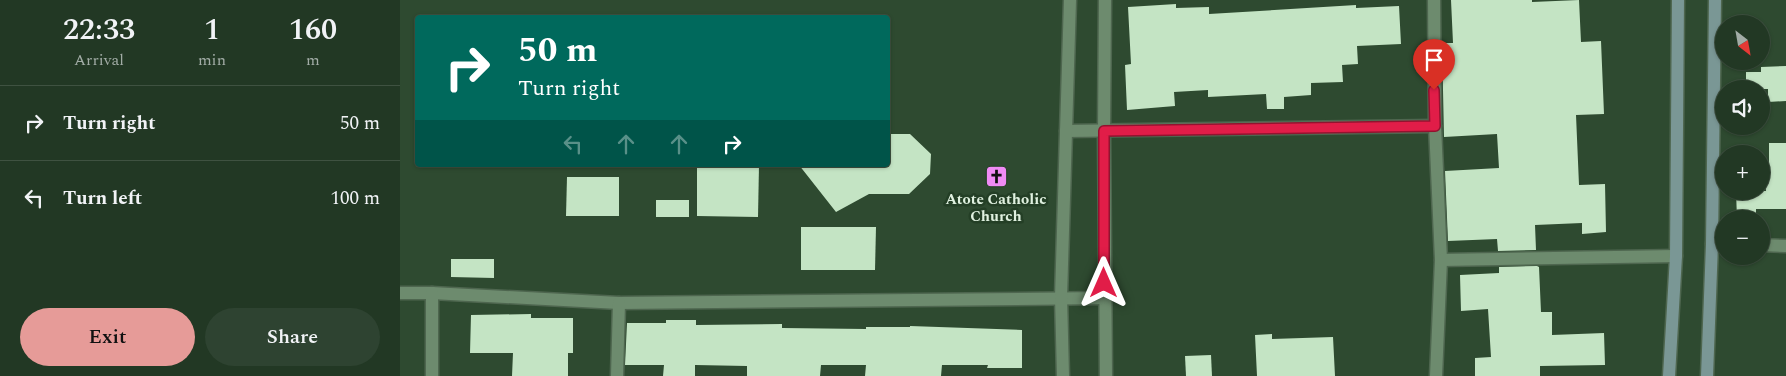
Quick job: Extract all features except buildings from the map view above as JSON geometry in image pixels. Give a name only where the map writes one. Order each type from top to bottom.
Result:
[{"type":"main road","points":[[1668,376],[1676,256],[1678,0]]},
{"type":"main road","points":[[1715,0],[1718,210]]},
{"type":"main road","points":[[1707,376],[1716,265]]},
{"type":"street","points":[[1063,376],[1061,297],[1070,0]]},
{"type":"street","points":[[1105,0],[1104,298],[1106,376]]},
{"type":"street","points":[[1434,0],[1435,126],[1441,260],[1436,376]]},
{"type":"street","points":[[1066,131],[1435,126]]},
{"type":"street","points":[[1770,245],[1786,246]]},
{"type":"street","points":[[1441,260],[1676,256]]},
{"type":"street","points":[[400,293],[619,303],[1104,298]]},
{"type":"street","points":[[432,293],[432,376]]},
{"type":"street","points":[[617,376],[619,303]]},
{"type":"place","name":"Atote Catholic Church","points":[[996,176]]},
{"type":"route","points":[[1104,283],[1104,131],[1435,126],[1434,90]]}]
